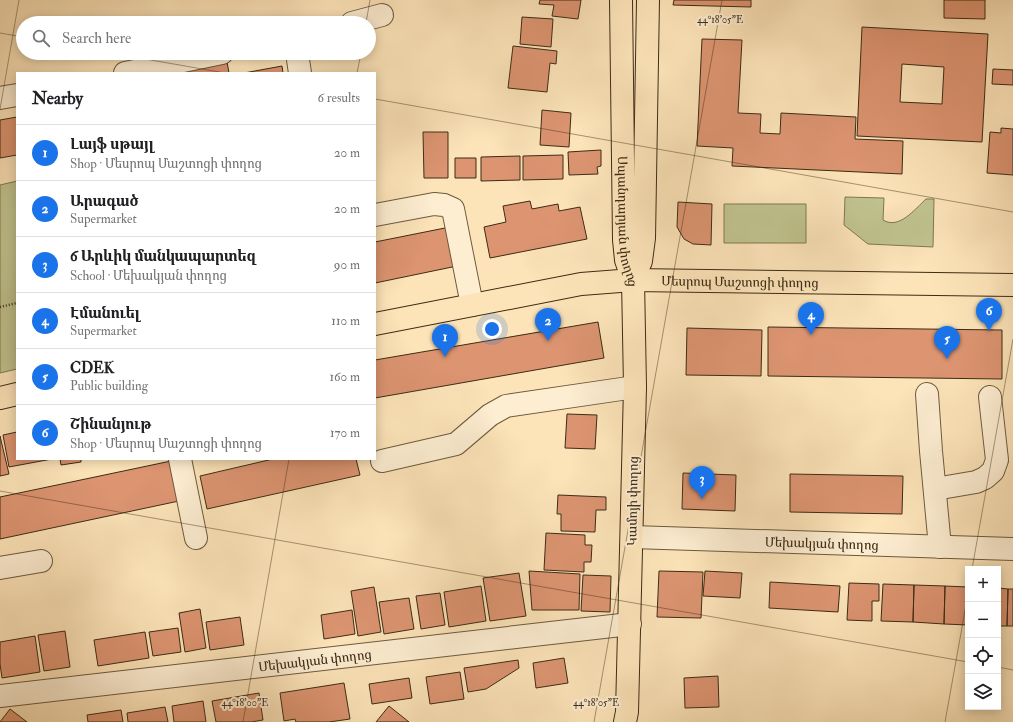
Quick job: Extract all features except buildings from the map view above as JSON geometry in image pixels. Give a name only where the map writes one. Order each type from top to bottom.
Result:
[{"type":"main road","name":"Սպանդարյան փողոց","points":[[621,0],[624,240],[626,260],[633,280]]},
{"type":"main road","name":"Սպանդարյան փողոց","points":[[633,280],[641,261],[644,238],[648,0]]},
{"type":"main road","name":"Մեսրոպ Մաշտոցի փողոց","points":[[376,324],[581,284],[633,280],[1013,285]]},
{"type":"main road","name":"Կամոյի փողոց","points":[[625,722],[627,712],[630,624],[635,387],[633,280]]},
{"type":"main road","points":[[0,398],[16,394]]},
{"type":"street","points":[[376,17],[382,15]]},
{"type":"street","points":[[130,72],[188,60]]},
{"type":"street","points":[[298,60],[300,72]]},
{"type":"street","points":[[0,98],[16,95]]},
{"type":"street","points":[[376,215],[434,204],[444,205],[453,209],[472,305]]},
{"type":"street","points":[[382,461],[456,444],[490,415],[506,406],[635,387]]},
{"type":"street","points":[[928,394],[940,547]]},
{"type":"street","points":[[935,489],[976,482],[985,478],[994,471],[997,460],[990,397]]},
{"type":"street","points":[[180,460],[196,538]]},
{"type":"street","name":"Մեխակյան փողոց","points":[[632,537],[940,547],[1013,545]]},
{"type":"street","points":[[0,568],[41,561]]},
{"type":"street","name":"Մեխակյան փողոց","points":[[0,696],[630,624]]},
{"type":"path","points":[[0,307],[16,303]]},
{"type":"green space","points":[[16,181],[16,369],[0,373],[0,185]]},
{"type":"green space","points":[[845,197],[884,198],[883,220],[889,222],[901,220],[912,213],[926,199],[934,199],[933,247],[868,244],[844,225]]},
{"type":"green space","points":[[724,204],[806,204],[806,243],[724,243]]},
{"type":"place","name":"Շինանյութ","points":[[989,331]]},
{"type":"place","name":"Էմանուել","points":[[811,335]]},
{"type":"place","name":"Արագած","points":[[548,341]]},
{"type":"place","name":"Լայֆ սթայլ","points":[[445,357]]},
{"type":"place","name":"CDEK","points":[[947,359]]},
{"type":"place","name":"6 Արևիկ մանկապարտեզ","points":[[702,499]]}]
